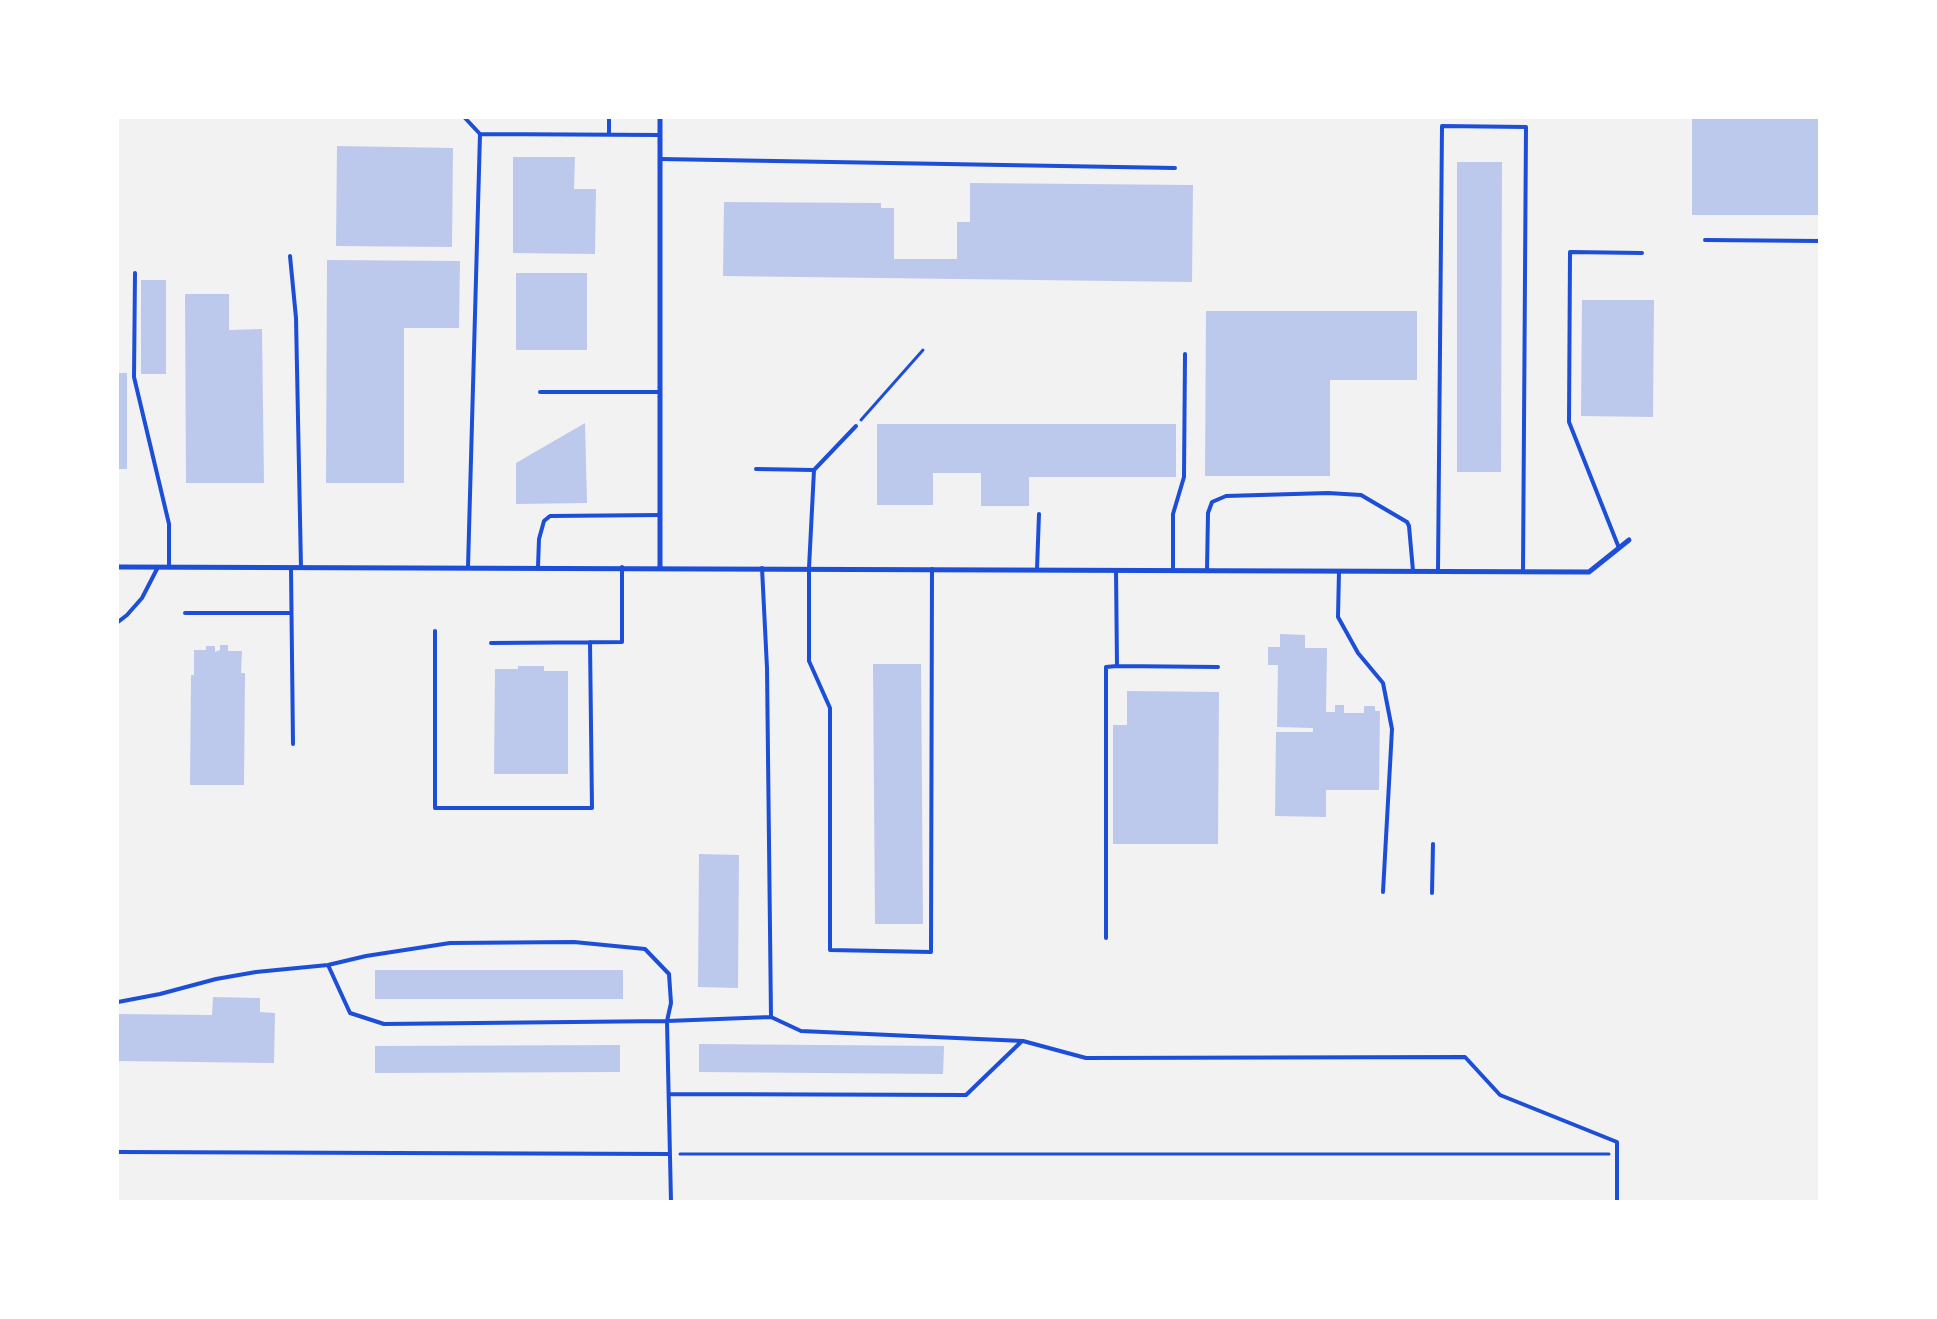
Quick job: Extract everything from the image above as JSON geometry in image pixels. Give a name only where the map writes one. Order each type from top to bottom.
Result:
[{"type":"street","points":[[660,118],[660,567]]},
{"type":"street","points":[[118,567],[660,567],[1589,572],[1629,540]]},
{"type":"lane","points":[[465,118],[480,134],[468,567]]},
{"type":"lane","points":[[609,118],[609,134]]},
{"type":"lane","points":[[1438,571],[1442,126],[1526,127],[1523,572]]},
{"type":"lane","points":[[480,134],[660,134]]},
{"type":"lane","points":[[660,159],[1175,168]]},
{"type":"lane","points":[[1705,240],[1820,240]]},
{"type":"lane","points":[[1619,548],[1569,422],[1570,252],[1642,253]]},
{"type":"lane","points":[[290,256],[296,318],[301,568]]},
{"type":"lane","points":[[135,273],[134,377],[169,524],[169,567]]},
{"type":"lane","points":[[1173,570],[1173,514],[1184,477],[1185,354]]},
{"type":"lane","points":[[540,392],[660,392]]},
{"type":"lane","points":[[856,426],[814,470],[808,568],[808,661],[830,708],[830,950],[931,952],[932,569]]},
{"type":"lane","points":[[756,469],[814,470]]},
{"type":"lane","points":[[1207,570],[1208,512],[1212,502],[1226,496],[1328,493],[1360,495],[1407,522],[1413,571]]},
{"type":"lane","points":[[1037,569],[1039,514]]},
{"type":"lane","points":[[538,567],[539,538],[544,521],[550,516],[660,515]]},
{"type":"lane","points":[[118,622],[127,616],[142,598],[158,567]]},
{"type":"lane","points":[[491,643],[622,642],[622,567]]},
{"type":"lane","points":[[291,568],[293,744]]},
{"type":"lane","points":[[762,568],[767,668],[771,1017]]},
{"type":"lane","points":[[1116,570],[1118,666]]},
{"type":"lane","points":[[1339,571],[1338,618],[1358,653],[1383,683],[1392,729],[1383,892]]},
{"type":"lane","points":[[185,614],[291,614]]},
{"type":"lane","points":[[435,631],[434,808],[592,808],[590,642]]},
{"type":"lane","points":[[1106,938],[1106,667],[1218,668]]},
{"type":"lane","points":[[1432,893],[1434,844]]},
{"type":"lane","points":[[118,1002],[240,974],[328,965],[366,956],[450,943],[574,942],[645,948],[670,974],[671,1003],[667,1021],[671,1202]]},
{"type":"lane","points":[[328,965],[350,1013],[384,1024],[667,1021],[771,1017],[801,1031],[1023,1041],[1086,1058],[1465,1056],[1500,1095],[1617,1142],[1617,1202]]},
{"type":"lane","points":[[669,1094],[966,1095],[1023,1041]]},
{"type":"lane","points":[[118,1152],[670,1154]]},
{"type":"path","points":[[856,426],[923,350]]},
{"type":"path","points":[[670,1154],[1617,1154]]},
{"type":"building","points":[[1692,118],[1820,118],[1820,215],[1692,215]]},
{"type":"building","points":[[337,146],[453,148],[452,247],[336,246]]},
{"type":"building","points":[[513,157],[575,157],[574,189],[596,189],[595,254],[513,253]]},
{"type":"building","points":[[1457,162],[1502,162],[1501,472],[1457,472]]},
{"type":"building","points":[[970,183],[1193,185],[1192,282],[723,276],[724,202],[881,203],[881,208],[894,208],[894,259],[957,259],[957,222],[970,222]]},
{"type":"building","points":[[327,260],[460,261],[459,328],[404,328],[404,483],[326,483]]},
{"type":"building","points":[[516,273],[587,273],[587,350],[516,350]]},
{"type":"building","points":[[141,280],[166,280],[166,374],[141,374]]},
{"type":"building","points":[[185,294],[229,294],[229,330],[262,329],[264,483],[186,483]]},
{"type":"building","points":[[1582,300],[1654,300],[1653,417],[1581,416]]},
{"type":"building","points":[[1206,311],[1417,311],[1417,380],[1330,380],[1330,476],[1205,476]]},
{"type":"building","points":[[118,373],[127,373],[127,469],[118,469]]},
{"type":"building","points":[[585,423],[587,503],[516,504],[516,463]]},
{"type":"building","points":[[877,424],[1176,424],[1176,477],[1029,477],[1029,506],[981,506],[981,473],[933,473],[933,505],[877,505]]},
{"type":"building","points":[[1280,634],[1305,635],[1305,648],[1327,648],[1326,712],[1335,712],[1335,705],[1344,705],[1344,713],[1364,713],[1364,706],[1375,706],[1375,711],[1380,711],[1379,790],[1326,790],[1326,817],[1275,816],[1276,732],[1313,732],[1313,728],[1277,727],[1278,665],[1268,665],[1268,647],[1280,647]]},
{"type":"building","points":[[220,645],[228,645],[228,651],[242,651],[241,673],[245,673],[244,785],[190,785],[191,675],[194,675],[194,650],[206,650],[206,646],[215,646],[215,652],[220,650]]},
{"type":"building","points":[[873,664],[921,664],[923,924],[875,924]]},
{"type":"building","points":[[518,666],[544,666],[544,671],[568,671],[568,774],[494,774],[495,669],[518,669]]},
{"type":"building","points":[[1127,691],[1219,692],[1218,844],[1113,844],[1113,725],[1127,725]]},
{"type":"building","points":[[699,854],[739,855],[738,988],[698,987]]},
{"type":"building","points":[[375,970],[623,970],[623,999],[375,999]]},
{"type":"building","points":[[213,997],[260,998],[260,1012],[275,1013],[274,1063],[118,1061],[118,1014],[212,1015]]},
{"type":"building","points":[[699,1044],[944,1046],[943,1074],[699,1072]]},
{"type":"building","points":[[620,1045],[620,1072],[375,1073],[375,1046]]}]
